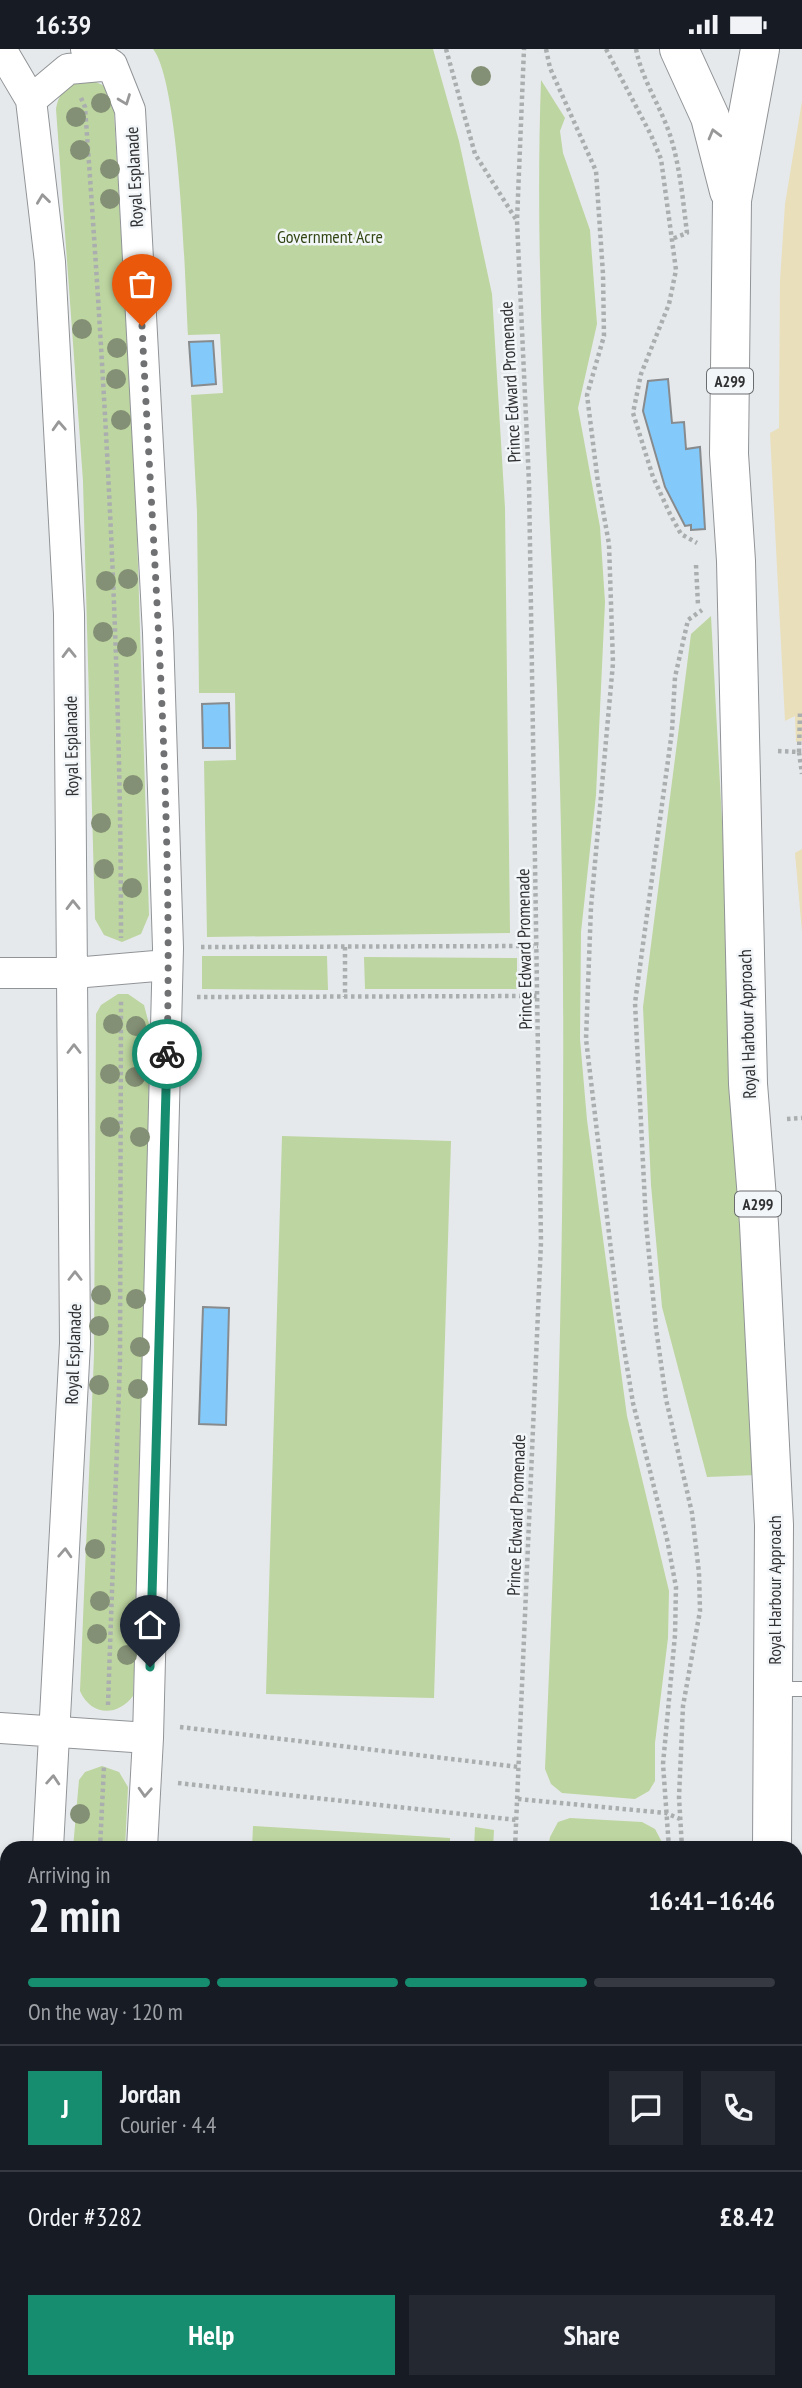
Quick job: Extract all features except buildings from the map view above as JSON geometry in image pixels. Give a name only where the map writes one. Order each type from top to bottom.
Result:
[{"type":"highway","name":"Royal Harbour Approach","points":[[679,49],[710,117],[732,200]]},
{"type":"highway","name":"Royal Harbour Approach","points":[[760,49],[732,200],[729,454],[737,561],[748,1084],[759,1224],[774,1525],[788,1689],[773,1841]]},
{"type":"street","name":"Royal Esplanade","points":[[1,49],[31,100],[50,262],[69,614],[75,1343],[48,1841]]},
{"type":"street","points":[[86,49],[112,65]]},
{"type":"street","name":"Royal Esplanade","points":[[112,65],[130,110],[131,124],[158,633],[168,956],[148,1730],[142,1841]]},
{"type":"street","points":[[31,100],[68,69],[112,65]]},
{"type":"street","points":[[0,972],[74,973],[168,956]]},
{"type":"street","points":[[0,1728],[56,1734],[148,1730]]},
{"type":"path","points":[[446,49],[475,154],[517,221]]},
{"type":"path","name":"Prince Edward Promenade","points":[[516,1841],[541,1242],[529,483],[517,221],[524,49]]},
{"type":"path","points":[[546,49],[550,68],[597,171],[604,336],[587,395],[591,442],[609,544],[613,663],[590,921],[586,1039],[621,1330],[633,1403],[667,1539],[676,1587],[675,1635],[663,1764],[668,1841]]},
{"type":"path","points":[[606,49],[661,159],[676,269],[669,305],[641,374],[633,413],[653,478],[670,514],[681,534],[696,543]]},
{"type":"path","points":[[636,49],[641,74],[670,136],[680,185],[687,233],[672,239]]},
{"type":"path","points":[[682,1841],[682,1706],[700,1611],[699,1573],[692,1513],[666,1399],[656,1328],[645,1209],[635,1003],[672,731],[676,677],[688,620],[706,606]]},
{"type":"path","points":[[799,752],[800,712]]},
{"type":"path","points":[[168,956],[345,947],[538,946]]},
{"type":"path","points":[[345,947],[345,997]]},
{"type":"path","points":[[168,997],[539,996]]},
{"type":"path","points":[[148,1730],[519,1767]]},
{"type":"path","points":[[146,1779],[517,1820]]},
{"type":"path","points":[[518,1799],[666,1814],[680,1819]]},
{"type":"green space","name":"Government Acre","points":[[153,49],[433,49],[459,141],[492,294],[505,508],[510,933],[207,937],[204,761],[236,760],[235,693],[199,693],[197,512],[191,395],[223,393],[220,334],[188,335],[175,141],[162,69]]},
{"type":"green space","points":[[89,79],[107,87],[113,95],[135,471],[149,915],[141,934],[122,942],[104,935],[95,919],[83,481],[56,109],[63,91],[76,82]]},
{"type":"green space","points":[[541,80],[565,118],[560,131],[563,153],[590,230],[597,324],[578,408],[600,527],[605,602],[596,795],[581,932],[580,1039],[587,1120],[627,1416],[669,1591],[668,1638],[655,1743],[655,1781],[649,1791],[635,1799],[562,1793],[551,1784],[545,1769],[559,1387],[563,1005],[559,750],[540,248]]},
{"type":"green space","points":[[711,616],[757,1475],[707,1477],[662,1307],[651,1185],[643,1007],[691,634]]},
{"type":"green space","points":[[202,956],[327,956],[328,990],[202,989]]},
{"type":"green space","points":[[364,957],[517,958],[517,989],[365,989]]},
{"type":"green space","points":[[118,994],[128,994],[144,1005],[149,1024],[147,1362],[133,1696],[120,1708],[105,1711],[91,1705],[80,1691],[94,1355],[96,1014],[101,1005]]},
{"type":"green space","points":[[282,1136],[451,1141],[434,1698],[266,1694]]},
{"type":"green space","points":[[102,1766],[119,1772],[128,1787],[125,1841],[74,1841],[79,1780],[85,1772]]},
{"type":"green space","points":[[570,1818],[642,1822],[655,1829],[661,1841],[549,1841],[558,1822]]},
{"type":"green space","points":[[253,1826],[450,1838],[450,1841],[252,1841]]},
{"type":"green space","points":[[475,1827],[494,1830],[493,1841],[474,1841]]},
{"type":"sand","points":[[802,101],[802,741],[796,742],[795,716],[785,721],[770,433],[779,428],[780,281],[785,204]]},
{"type":"sand","points":[[802,849],[802,932],[795,853]]},
{"type":"way so far","points":[[142,326],[158,633],[168,948],[167,1054]]},
{"type":"route","points":[[150,1667],[167,1054]]}]
